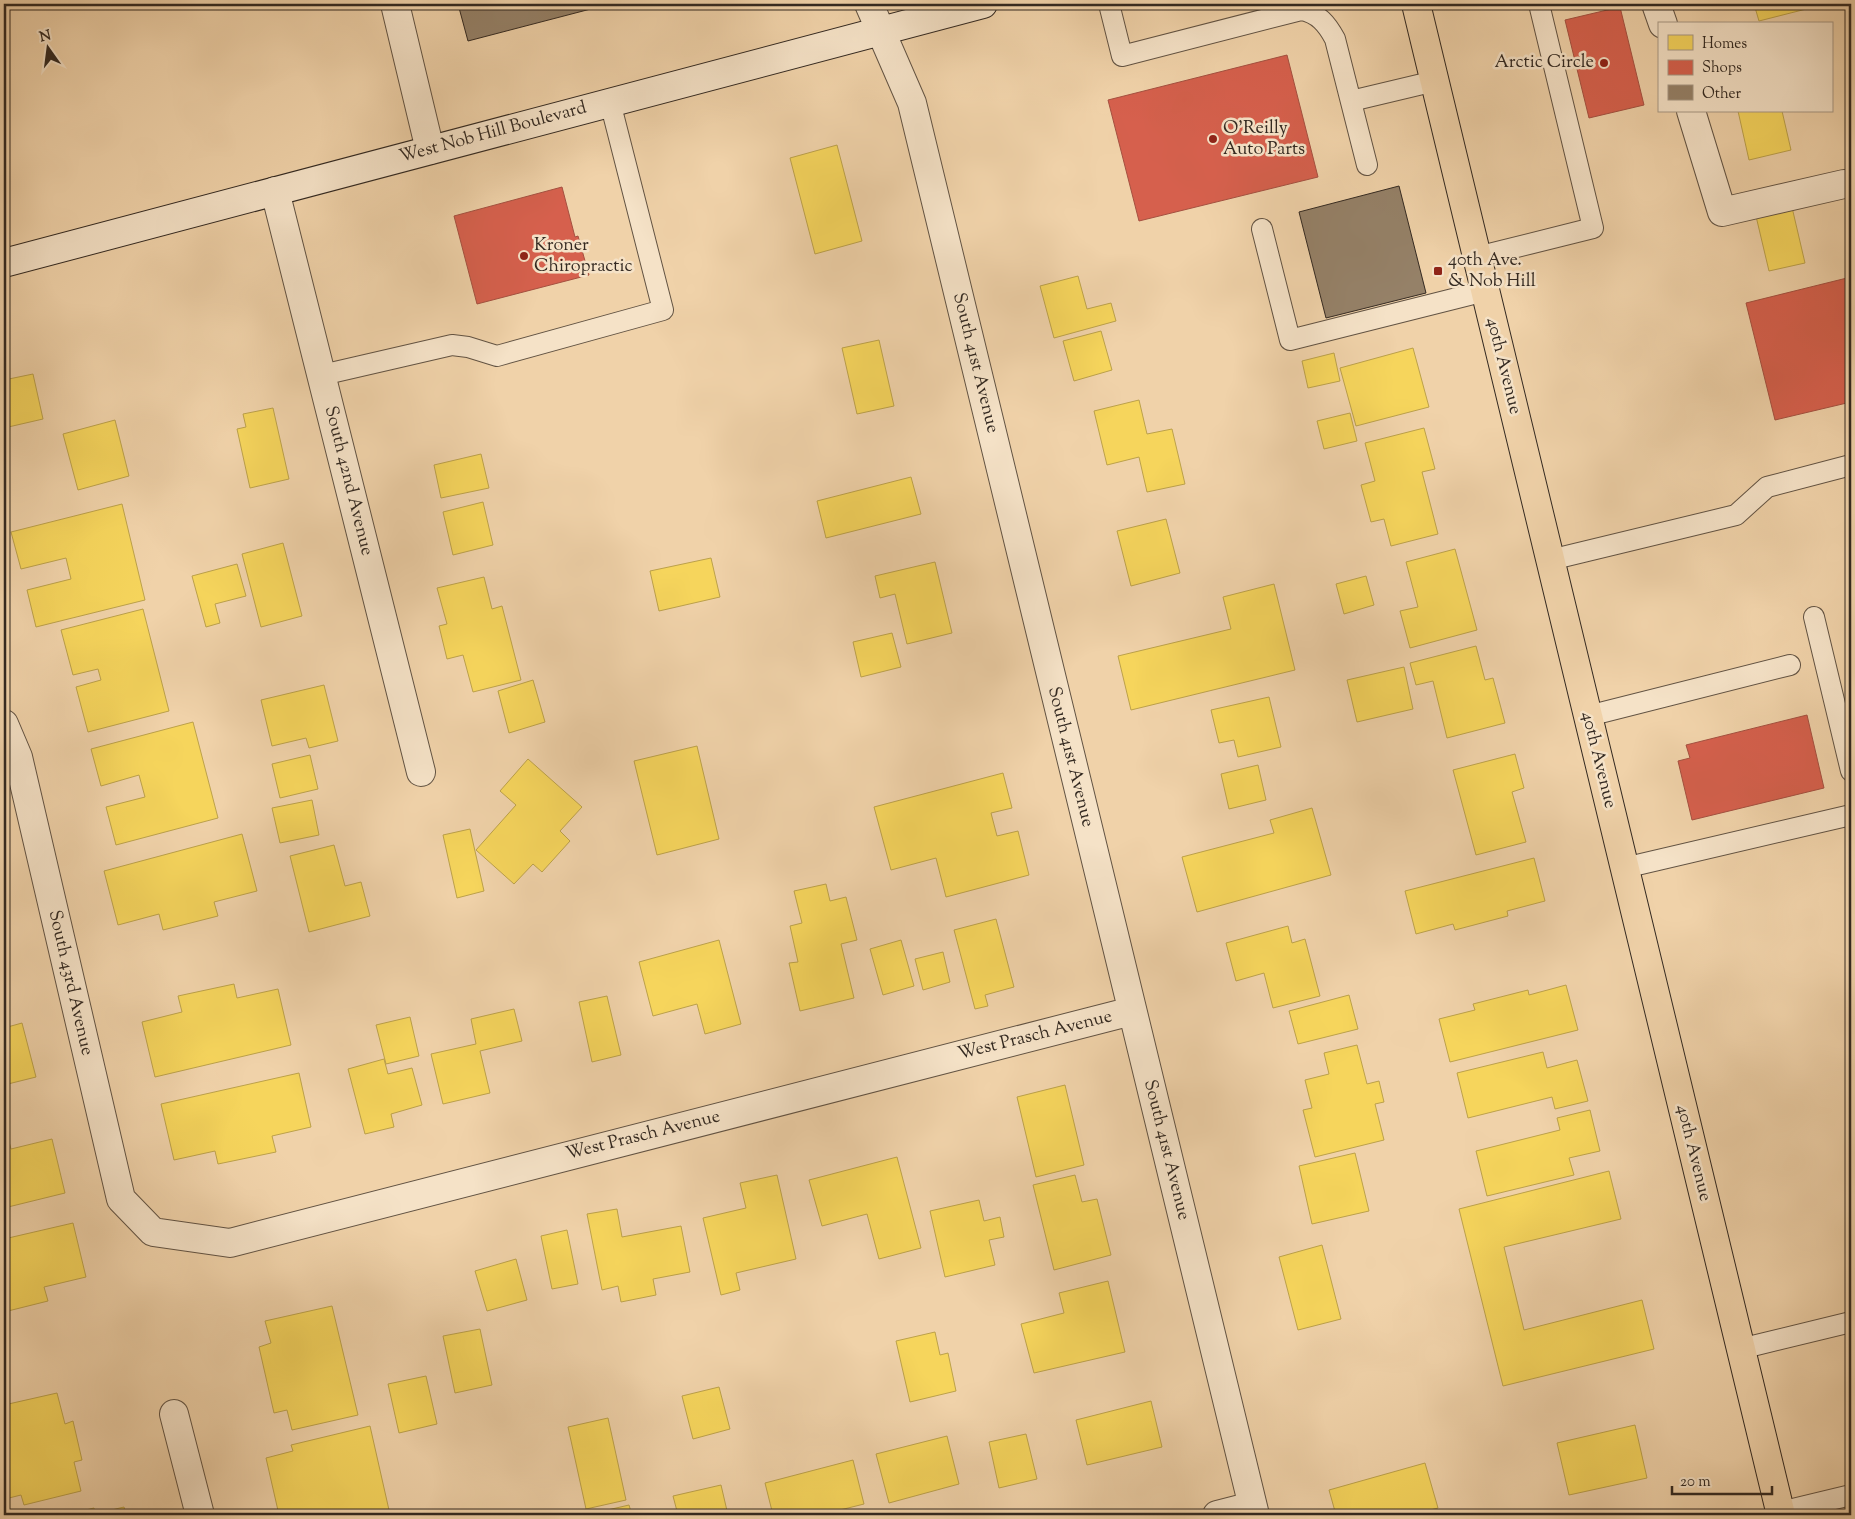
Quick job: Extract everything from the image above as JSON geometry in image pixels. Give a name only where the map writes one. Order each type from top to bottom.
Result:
[{"type":"main road","name":"40th Avenue","points":[[1416,4],[1780,1514]]},
{"type":"street","points":[[394,4],[430,150]]},
{"type":"street","name":"South 41st Avenue","points":[[869,4],[912,103],[1253,1511]]},
{"type":"street","name":"West Nob Hill Boulevard","points":[[4,263],[983,4]]},
{"type":"street","points":[[1656,4],[1661,22]]},
{"type":"street","points":[[1691,112],[1722,212],[1844,184]]},
{"type":"street","name":"South 42nd Avenue","points":[[275,191],[422,772]]},
{"type":"street","name":"South 43rd Avenue","points":[[4,724],[18,757],[121,1200],[153,1232]]},
{"type":"street","name":"West Prasch Avenue","points":[[153,1232],[230,1243],[1132,1011]]},
{"type":"street","points":[[174,1414],[200,1515]]},
{"type":"street","points":[[1217,1515],[1253,1511]]},
{"type":"lane","points":[[1110,4],[1122,56],[1301,10],[1312,12],[1329,27],[1335,39],[1367,165]]},
{"type":"lane","points":[[1477,257],[1593,228],[1539,4]]},
{"type":"lane","points":[[1351,101],[1435,81]]},
{"type":"lane","points":[[322,375],[452,344],[497,356],[663,310],[610,102]]},
{"type":"lane","points":[[1262,229],[1290,340],[1485,291]]},
{"type":"lane","points":[[1550,560],[1736,515],[1767,487],[1851,465]]},
{"type":"lane","points":[[1814,617],[1851,771]]},
{"type":"lane","points":[[1588,716],[1790,665]]},
{"type":"lane","points":[[1624,868],[1851,815]]},
{"type":"lane","points":[[1740,1349],[1851,1322]]},
{"type":"lane","points":[[1780,1514],[1851,1495]]},
{"type":"building: Homes","points":[[1754,4],[1826,4],[1759,21]]},
{"type":"building: Homes","points":[[1738,112],[1782,112],[1791,150],[1749,160]]},
{"type":"building: Homes","points":[[837,145],[862,241],[815,254],[790,158]]},
{"type":"building: Homes","points":[[1791,203],[1805,263],[1769,271],[1755,212]]},
{"type":"building: Homes","points":[[1078,276],[1087,309],[1111,303],[1116,321],[1054,338],[1040,286]]},
{"type":"building: Homes","points":[[1101,331],[1112,370],[1074,381],[1063,341]]},
{"type":"building: Homes","points":[[879,340],[894,406],[857,414],[842,348]]},
{"type":"building: Homes","points":[[1413,348],[1429,407],[1356,426],[1340,368]]},
{"type":"building: Homes","points":[[1334,353],[1340,381],[1308,388],[1302,361]]},
{"type":"building: Homes","points":[[33,374],[43,419],[4,428],[4,380]]},
{"type":"building: Homes","points":[[1139,400],[1147,434],[1172,429],[1185,484],[1147,492],[1139,457],[1107,465],[1094,411]]},
{"type":"building: Homes","points":[[273,408],[289,479],[250,488],[237,429],[246,427],[243,414]]},
{"type":"building: Homes","points":[[1350,413],[1357,441],[1324,449],[1317,421]]},
{"type":"building: Homes","points":[[115,420],[129,476],[78,490],[63,434]]},
{"type":"building: Homes","points":[[1424,428],[1435,469],[1422,472],[1438,534],[1391,546],[1384,519],[1371,522],[1361,485],[1375,481],[1365,443]]},
{"type":"building: Homes","points":[[481,454],[489,488],[441,498],[434,465]]},
{"type":"building: Homes","points":[[911,477],[921,514],[826,538],[817,501]]},
{"type":"building: Homes","points":[[483,502],[493,545],[453,555],[443,512]]},
{"type":"building: Homes","points":[[122,504],[145,600],[36,627],[27,590],[71,579],[66,558],[21,569],[11,532]]},
{"type":"building: Homes","points":[[1166,519],[1180,573],[1131,586],[1117,531]]},
{"type":"building: Homes","points":[[283,543],[302,616],[261,627],[242,554]]},
{"type":"building: Homes","points":[[1455,549],[1477,630],[1410,648],[1400,611],[1418,607],[1406,562]]},
{"type":"building: Homes","points":[[711,558],[720,597],[659,611],[650,571]]},
{"type":"building: Homes","points":[[935,562],[952,633],[907,644],[895,594],[880,598],[875,576]]},
{"type":"building: Homes","points":[[237,564],[246,596],[215,604],[220,623],[206,627],[192,576]]},
{"type":"building: Homes","points":[[1366,576],[1374,605],[1344,614],[1336,584]]},
{"type":"building: Homes","points":[[484,577],[492,609],[502,606],[521,680],[473,692],[463,655],[447,659],[439,626],[447,624],[437,588]]},
{"type":"building: Homes","points":[[1274,584],[1295,670],[1131,710],[1118,656],[1231,629],[1223,597]]},
{"type":"building: Homes","points":[[143,609],[169,711],[88,732],[76,687],[101,680],[98,669],[73,675],[61,630]]},
{"type":"building: Homes","points":[[892,633],[901,667],[861,677],[853,642]]},
{"type":"building: Homes","points":[[1476,646],[1485,680],[1493,678],[1505,723],[1447,738],[1433,681],[1416,685],[1410,663]]},
{"type":"building: Homes","points":[[1404,667],[1413,709],[1357,722],[1347,680]]},
{"type":"building: Homes","points":[[533,680],[545,722],[509,733],[498,691]]},
{"type":"building: Homes","points":[[324,685],[338,741],[309,748],[306,738],[272,746],[261,700]]},
{"type":"building: Homes","points":[[1269,697],[1281,747],[1238,757],[1234,740],[1219,743],[1211,710]]},
{"type":"building: Homes","points":[[193,722],[218,818],[116,845],[106,807],[145,797],[139,775],[101,786],[91,749]]},
{"type":"building: Homes","points":[[697,746],[719,839],[657,855],[634,761]]},
{"type":"building: Homes","points":[[1515,754],[1524,788],[1512,792],[1526,842],[1476,855],[1453,770]]},
{"type":"building: Homes","points":[[310,755],[318,789],[280,798],[272,764]]},
{"type":"building: Homes","points":[[528,759],[582,807],[560,831],[570,841],[542,872],[533,864],[514,884],[476,850],[516,805],[500,791]]},
{"type":"building: Homes","points":[[1258,765],[1266,800],[1229,809],[1221,774]]},
{"type":"building: Homes","points":[[1003,773],[1012,808],[991,813],[997,836],[1018,831],[1029,875],[946,897],[936,858],[891,870],[874,807]]},
{"type":"building: Homes","points":[[312,800],[319,835],[280,843],[272,808]]},
{"type":"building: Homes","points":[[1312,808],[1331,875],[1197,912],[1182,857],[1274,833],[1270,820]]},
{"type":"building: Homes","points":[[470,829],[484,891],[457,898],[443,835]]},
{"type":"building: Homes","points":[[242,834],[257,891],[214,902],[218,916],[163,930],[159,914],[118,925],[104,871]]},
{"type":"building: Homes","points":[[334,845],[345,886],[361,882],[370,916],[309,932],[290,856]]},
{"type":"building: Homes","points":[[1534,858],[1545,901],[1507,911],[1508,916],[1455,930],[1453,924],[1416,934],[1405,891]]},
{"type":"building: Homes","points":[[826,884],[830,901],[846,897],[857,940],[841,944],[854,998],[800,1011],[789,963],[798,962],[790,926],[802,923],[794,891]]},
{"type":"building: Homes","points":[[996,919],[1014,987],[985,995],[988,1006],[975,1009],[954,930]]},
{"type":"building: Homes","points":[[1288,926],[1292,943],[1305,939],[1320,996],[1273,1008],[1264,973],[1236,981],[1226,943]]},
{"type":"building: Homes","points":[[719,940],[741,1024],[705,1034],[697,1004],[653,1016],[639,962]]},
{"type":"building: Homes","points":[[901,940],[914,986],[883,995],[870,949]]},
{"type":"building: Homes","points":[[943,952],[950,982],[923,990],[915,959]]},
{"type":"building: Homes","points":[[234,984],[237,998],[278,989],[291,1045],[155,1077],[142,1022],[182,1012],[178,996]]},
{"type":"building: Homes","points":[[1566,985],[1578,1030],[1450,1062],[1439,1019],[1475,1010],[1473,1004],[1528,990],[1529,995]]},
{"type":"building: Homes","points":[[1349,995],[1358,1029],[1298,1044],[1289,1011]]},
{"type":"building: Homes","points":[[607,996],[621,1055],[592,1062],[579,1002]]},
{"type":"building: Homes","points":[[514,1009],[522,1041],[480,1051],[490,1093],[443,1104],[431,1054],[476,1044],[471,1019]]},
{"type":"building: Homes","points":[[410,1017],[419,1056],[386,1064],[376,1025]]},
{"type":"building: Homes","points":[[22,1023],[36,1077],[4,1085],[4,1028]]},
{"type":"building: Homes","points":[[1357,1045],[1367,1084],[1379,1081],[1384,1102],[1375,1104],[1384,1140],[1315,1157],[1303,1110],[1312,1108],[1305,1080],[1329,1074],[1324,1053]]},
{"type":"building: Homes","points":[[1543,1052],[1547,1068],[1577,1060],[1588,1101],[1555,1109],[1552,1097],[1468,1118],[1457,1073]]},
{"type":"building: Homes","points":[[384,1059],[388,1074],[412,1068],[422,1105],[391,1114],[394,1127],[365,1134],[348,1069]]},
{"type":"building: Homes","points":[[299,1073],[311,1127],[272,1136],[276,1152],[218,1164],[215,1151],[174,1160],[161,1104]]},
{"type":"building: Homes","points":[[1065,1085],[1084,1165],[1036,1177],[1017,1097]]},
{"type":"building: Homes","points":[[1590,1110],[1600,1151],[1569,1158],[1574,1175],[1487,1196],[1476,1151],[1560,1130],[1557,1118]]},
{"type":"building: Homes","points":[[7,1134],[11,1149],[52,1139],[65,1193],[4,1208],[4,1135]]},
{"type":"building: Homes","points":[[1355,1153],[1369,1211],[1312,1224],[1299,1166]]},
{"type":"building: Homes","points":[[897,1157],[921,1248],[879,1259],[867,1214],[822,1226],[809,1180]]},
{"type":"building: Homes","points":[[1609,1171],[1621,1219],[1504,1247],[1524,1330],[1642,1300],[1654,1349],[1503,1386],[1459,1209]]},
{"type":"building: Homes","points":[[777,1175],[796,1259],[736,1273],[740,1290],[721,1295],[703,1218],[746,1208],[740,1183]]},
{"type":"building: Homes","points":[[1075,1175],[1082,1202],[1097,1199],[1111,1255],[1054,1270],[1033,1185]]},
{"type":"building: Homes","points":[[979,1200],[984,1221],[1000,1217],[1004,1237],[989,1240],[995,1265],[945,1277],[930,1211]]},
{"type":"building: Homes","points":[[617,1209],[622,1237],[681,1226],[690,1272],[653,1279],[656,1295],[621,1302],[618,1286],[602,1290],[587,1214]]},
{"type":"building: Homes","points":[[73,1223],[86,1277],[44,1287],[48,1301],[4,1312],[4,1239]]},
{"type":"building: Homes","points":[[567,1230],[578,1284],[552,1289],[541,1236]]},
{"type":"building: Homes","points":[[1322,1245],[1341,1319],[1298,1330],[1279,1257]]},
{"type":"building: Homes","points":[[516,1259],[527,1300],[487,1311],[475,1271]]},
{"type":"building: Homes","points":[[1108,1281],[1125,1352],[1034,1373],[1021,1324],[1064,1313],[1059,1293]]},
{"type":"building: Homes","points":[[332,1306],[358,1415],[292,1430],[287,1410],[274,1413],[259,1347],[271,1343],[265,1321]]},
{"type":"building: Homes","points":[[480,1329],[492,1385],[455,1393],[443,1336]]},
{"type":"building: Homes","points":[[935,1332],[940,1355],[948,1353],[956,1391],[910,1402],[896,1341]]},
{"type":"building: Homes","points":[[426,1376],[437,1424],[399,1433],[388,1384]]},
{"type":"building: Homes","points":[[719,1387],[730,1429],[693,1439],[682,1396]]},
{"type":"building: Homes","points":[[57,1393],[65,1424],[73,1421],[82,1460],[74,1462],[81,1491],[24,1505],[21,1495],[9,1498],[4,1478],[4,1405]]},
{"type":"building: Homes","points":[[1151,1401],[1162,1447],[1087,1465],[1076,1420]]},
{"type":"building: Homes","points":[[608,1418],[626,1500],[586,1509],[568,1427]]},
{"type":"building: Homes","points":[[1635,1425],[1647,1478],[1569,1495],[1557,1443]]},
{"type":"building: Homes","points":[[370,1426],[389,1510],[365,1515],[279,1515],[266,1458],[293,1451],[291,1445]]},
{"type":"building: Homes","points":[[1026,1434],[1037,1479],[999,1488],[989,1442]]},
{"type":"building: Homes","points":[[947,1436],[959,1484],[889,1503],[876,1454]]},
{"type":"building: Homes","points":[[853,1460],[864,1504],[820,1515],[773,1515],[765,1483]]},
{"type":"building: Homes","points":[[1425,1463],[1438,1508],[1411,1515],[1336,1515],[1329,1490]]},
{"type":"building: Homes","points":[[721,1485],[728,1515],[678,1515],[673,1496]]},
{"type":"building: Homes","points":[[629,1505],[632,1515],[586,1515]]},
{"type":"building: Homes","points":[[124,1507],[126,1515],[65,1515],[94,1508],[95,1514]]},
{"type":"building: Shops","name":"Arctic Circle","points":[[1620,7],[1644,105],[1589,118],[1565,20]]},
{"type":"building: Shops","name":"O'Reilly Auto Parts","points":[[1287,55],[1318,177],[1139,221],[1108,100]]},
{"type":"building: Shops","name":"Kroner Chiropractic","points":[[562,187],[575,237],[578,236],[589,275],[477,304],[454,216]]},
{"type":"building: Shops","points":[[1851,277],[1851,402],[1775,420],[1746,303]]},
{"type":"building: Shops","points":[[1807,715],[1824,788],[1692,820],[1678,761],[1690,758],[1686,745]]},
{"type":"building: Other","points":[[458,4],[605,4],[606,5],[468,41]]},
{"type":"building: Other","points":[[1399,186],[1426,293],[1326,318],[1299,212]]},
{"type":"place","name":"Arctic Circle","points":[[1604,63]]},
{"type":"place","name":"O'Reilly Auto Parts","points":[[1213,139]]},
{"type":"place","name":"Kroner Chiropractic","points":[[524,256]]},
{"type":"place","name":"40th Ave. & Nob Hill","points":[[1438,271]]}]
